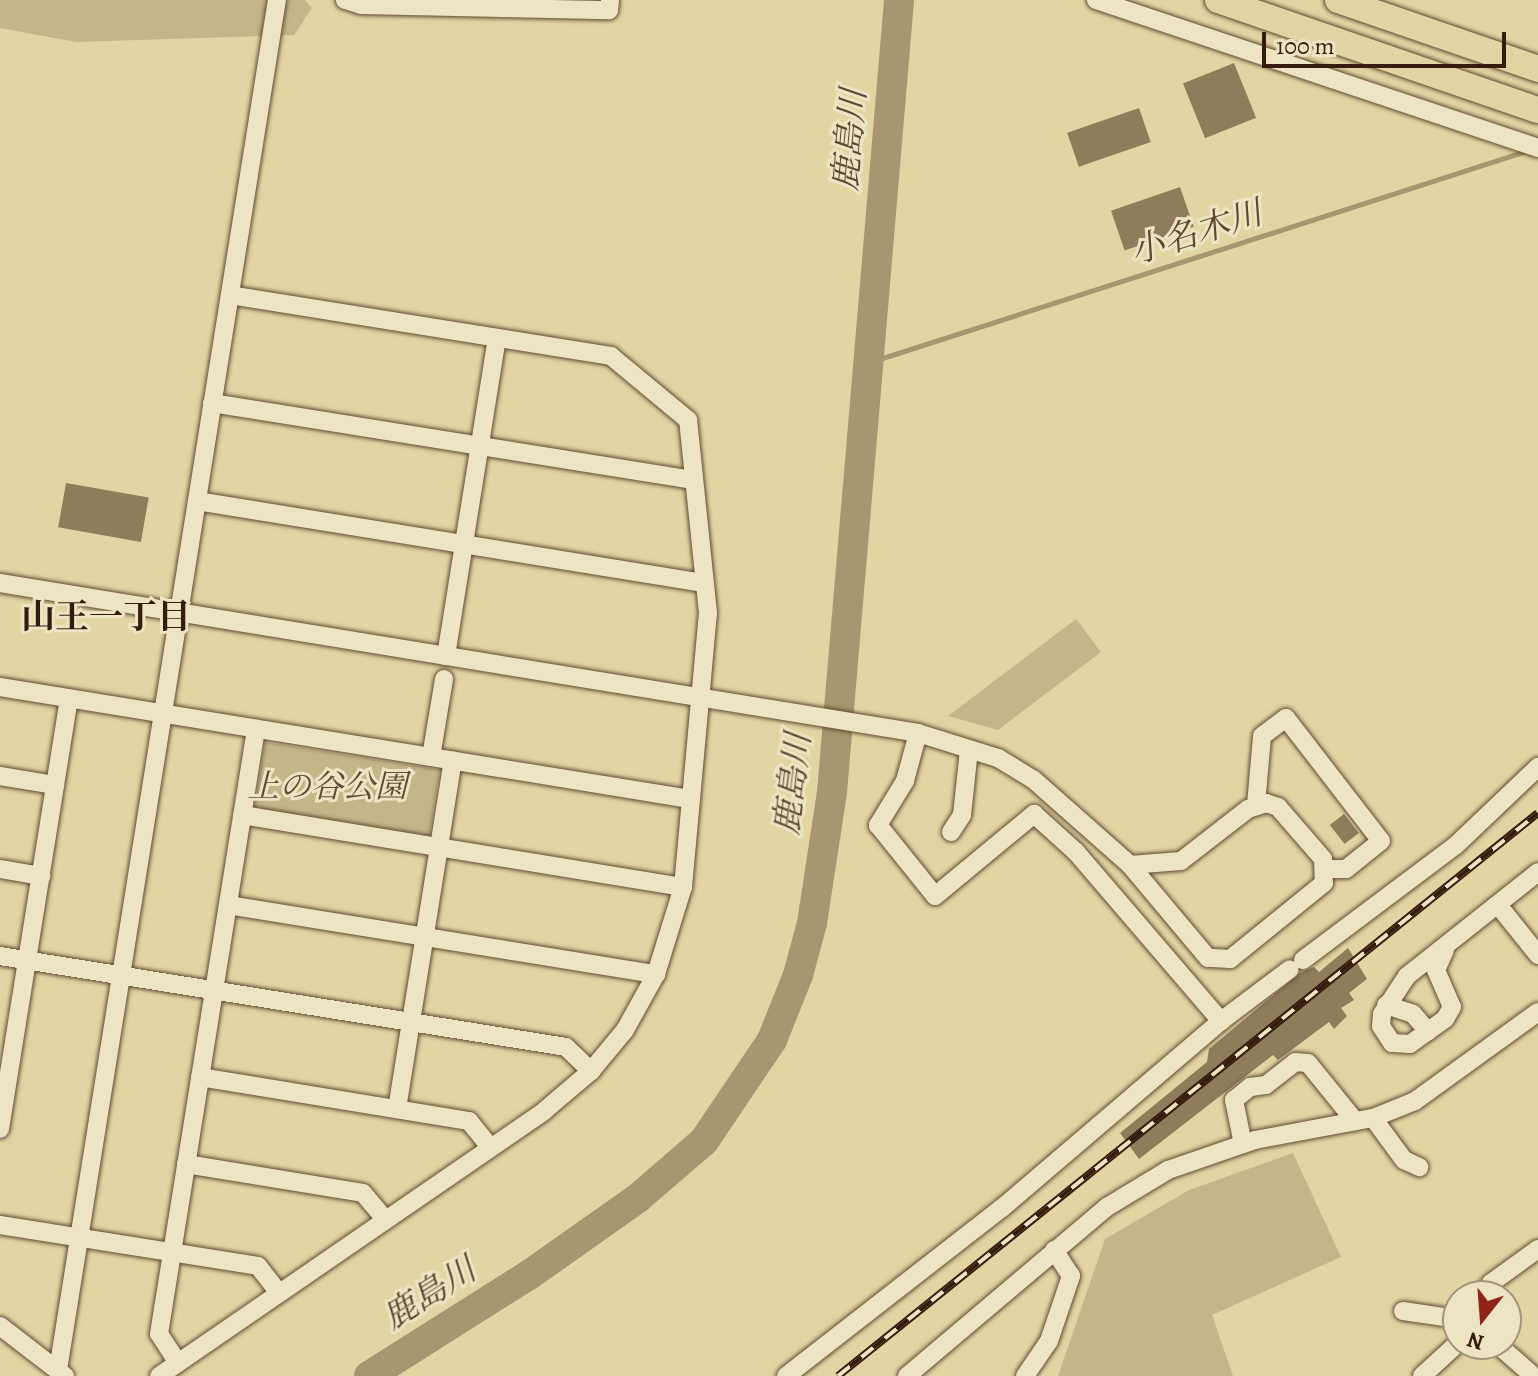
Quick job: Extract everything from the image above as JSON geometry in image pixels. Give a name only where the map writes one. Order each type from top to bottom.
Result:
[{"type":"highway","points":[[1218,0],[1538,110]]},
{"type":"highway","points":[[1338,0],[1538,69]]},
{"type":"street","points":[[61,1373],[79,1237],[277,0]]},
{"type":"street","points":[[345,0],[361,5],[530,4],[609,10],[610,0]]},
{"type":"street","points":[[1096,0],[1538,148]]},
{"type":"street","points":[[159,1376],[544,1111],[591,1071],[625,1030],[656,974],[683,887],[696,697],[708,613],[688,420],[611,356],[230,295]]},
{"type":"street","points":[[446,656],[497,338]]},
{"type":"street","points":[[212,403],[694,480]]},
{"type":"street","points":[[197,501],[704,583]]},
{"type":"street","points":[[0,583],[918,733],[998,758],[1034,780],[1130,865],[1199,953],[1220,962],[1315,894],[1324,883],[1326,869],[1278,807],[1256,805],[1181,861],[1130,865]]},
{"type":"street","points":[[431,757],[444,679]]},
{"type":"street","points":[[0,687],[690,799]]},
{"type":"street","points":[[0,1129],[7,1046],[27,960],[69,699]]},
{"type":"street","points":[[1256,805],[1262,736],[1286,718],[1381,841],[1346,869],[1326,869]]},
{"type":"street","points":[[178,1363],[159,1334],[256,729]]},
{"type":"street","points":[[918,733],[911,767],[878,825],[935,896],[1034,814],[1076,852],[1221,1021]]},
{"type":"street","points":[[951,832],[962,815],[969,749]]},
{"type":"street","points":[[397,1109],[453,760]]},
{"type":"street","points":[[786,1376],[1002,1208],[1221,1021],[1455,846],[1538,767]]},
{"type":"street","points":[[0,776],[55,785]]},
{"type":"street","points":[[242,815],[683,887]]},
{"type":"street","points":[[0,869],[41,876]]},
{"type":"street","points":[[1445,950],[1436,970],[1452,1007],[1410,1044],[1392,1043],[1381,1026],[1386,1005],[1400,986],[1538,872]]},
{"type":"street","points":[[228,905],[656,974]]},
{"type":"street","points":[[1498,905],[1538,955]]},
{"type":"street","points":[[0,956],[566,1047],[591,1071]]},
{"type":"street","points":[[1400,986],[1438,980]]},
{"type":"street","points":[[1386,1005],[1413,1014],[1428,1031]]},
{"type":"street","points":[[907,1376],[1107,1207],[1168,1170],[1243,1144],[1364,1120],[1421,1097],[1538,1012]]},
{"type":"street","points":[[1243,1144],[1234,1100],[1250,1087],[1266,1085],[1295,1062],[1308,1063],[1404,1160],[1419,1167]]},
{"type":"street","points":[[200,1077],[469,1121],[489,1146]]},
{"type":"street","points":[[186,1164],[363,1193],[385,1219]]},
{"type":"street","points":[[0,1225],[258,1266],[279,1293]]},
{"type":"street","points":[[1512,1267],[1518,1243]]},
{"type":"street","points":[[1499,1280],[1538,1249]]},
{"type":"street","points":[[1025,1376],[1049,1341],[1071,1276],[1054,1250]]},
{"type":"street","points":[[1403,1311],[1442,1317]]},
{"type":"street","points":[[0,1326],[61,1373]]},
{"type":"street","points":[[1422,1376],[1442,1358]]},
{"type":"street","points":[[1515,1360],[1530,1373]]},
{"type":"green space","points":[[0,0],[305,0],[312,8],[294,35],[76,42],[0,28]]},
{"type":"green space","points":[[1076,619],[1101,652],[998,730],[948,716]]},
{"type":"green space","name":"上の谷公園","points":[[265,742],[440,770],[429,837],[254,809]]},
{"type":"green space","points":[[1293,1153],[1341,1257],[1212,1315],[1233,1376],[1058,1376],[1105,1239],[1189,1190]]},
{"type":"building","points":[[1234,63],[1256,118],[1205,138],[1183,84]]},
{"type":"building","points":[[1139,108],[1151,142],[1079,167],[1067,133]]},
{"type":"building","points":[[1180,187],[1194,227],[1125,250],[1111,211]]},
{"type":"building","points":[[66,483],[149,498],[141,542],[58,527]]},
{"type":"building","points":[[1344,814],[1359,833],[1345,844],[1330,825]]},
{"type":"building","points":[[1348,948],[1367,979],[1349,993],[1354,1000],[1341,1008],[1347,1016],[1334,1029],[1329,1022],[1278,1060],[1273,1055],[1139,1159],[1120,1133],[1207,1062],[1209,1049],[1301,972],[1314,967],[1319,972]]},
{"type":"waterway","name":"鹿島川","points":[[369,1376],[529,1275],[638,1198],[704,1141],[772,1040],[798,975],[812,923],[832,792],[899,0]]},
{"type":"waterway","name":"小名木川","points":[[870,362],[1529,150]]},
{"type":"railway","points":[[838,1376],[1538,813]]},
{"type":"district","name":"山王一丁目","points":[[106,617]]}]
